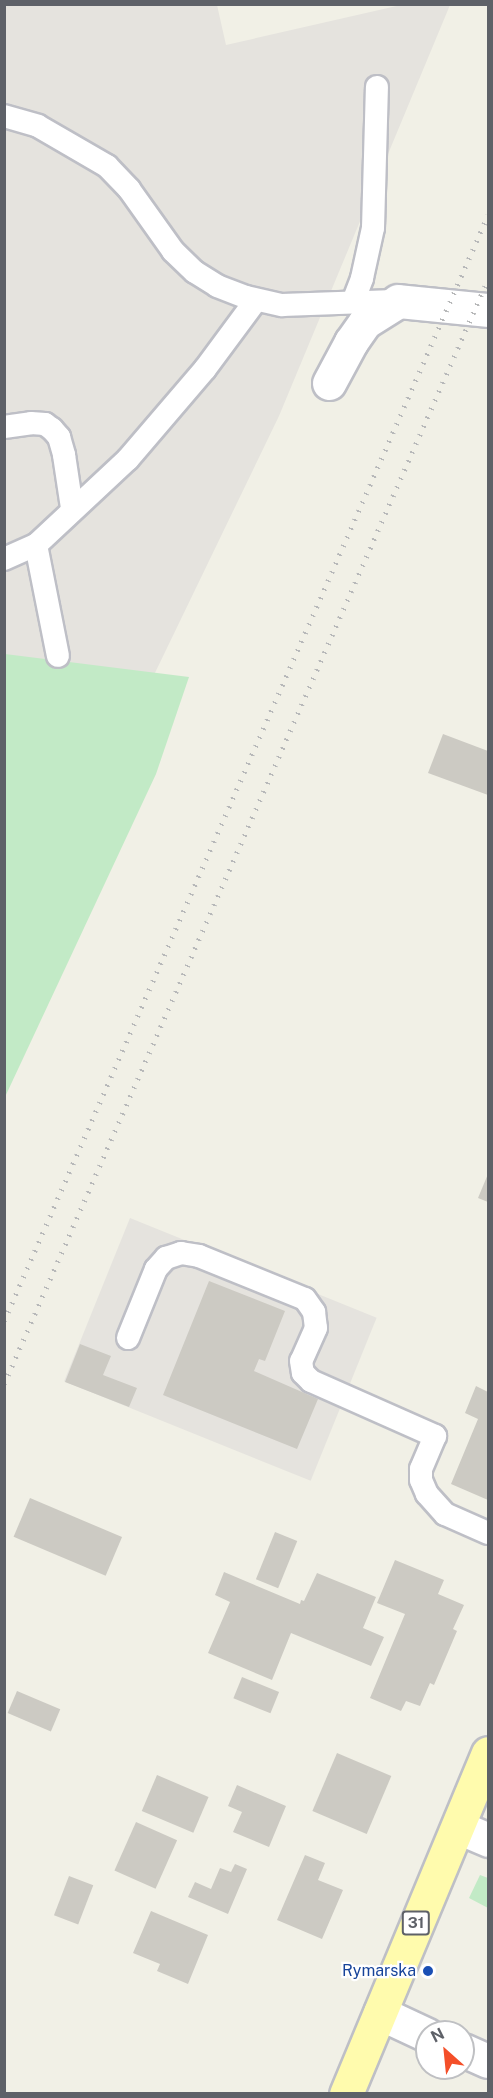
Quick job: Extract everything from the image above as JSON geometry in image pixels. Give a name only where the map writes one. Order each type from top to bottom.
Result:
[{"type":"main road","name":"31","points":[[345,2094],[489,1754]]},
{"type":"street","points":[[329,383],[351,342],[365,322],[398,301],[489,310]]},
{"type":"street","points":[[458,1827],[489,1840]]},
{"type":"street","points":[[380,2013],[415,2029]]},
{"type":"street","points":[[475,2055],[489,2061]]},
{"type":"lane","points":[[353,302],[362,278],[373,228],[377,87]]},
{"type":"lane","points":[[4,116],[38,126],[107,166],[129,189],[173,251],[195,273],[217,286],[256,300],[282,305],[398,301]]},
{"type":"lane","points":[[4,560],[36,545],[72,508],[128,459],[205,369],[256,300]]},
{"type":"lane","points":[[4,427],[31,423],[45,424],[52,429],[58,437],[64,454],[72,508]]},
{"type":"lane","points":[[36,545],[58,656]]},
{"type":"lane","points":[[128,1338],[156,1269],[166,1257],[181,1253],[199,1256],[305,1299],[314,1312],[316,1328],[301,1361],[303,1373],[311,1381],[435,1436],[421,1469],[421,1480],[428,1494],[445,1514],[489,1533]]},
{"type":"shaded area","points":[[5,5],[217,5],[226,45],[401,5],[450,5],[279,416],[138,708],[5,690]]},
{"type":"shaded area","points":[[130,1218],[377,1318],[311,1481],[64,1381]]},
{"type":"green space","points":[[5,654],[189,677],[156,774],[5,1097]]},
{"type":"green space","points":[[480,1875],[488,1878],[488,1908],[469,1898]]},
{"type":"building","points":[[443,734],[488,751],[488,795],[428,773]]},
{"type":"building","points":[[488,1174],[488,1202],[478,1198]]},
{"type":"building","points":[[209,1281],[285,1311],[265,1361],[259,1359],[254,1371],[318,1399],[297,1449],[163,1395]]},
{"type":"building","points":[[80,1344],[111,1356],[103,1375],[137,1388],[129,1407],[65,1382]]},
{"type":"building","points":[[476,1386],[488,1392],[488,1500],[451,1484],[478,1419],[465,1413]]},
{"type":"building","points":[[30,1498],[122,1537],[106,1576],[14,1537]]},
{"type":"building","points":[[275,1532],[297,1541],[278,1588],[256,1579]]},
{"type":"building","points":[[395,1560],[444,1580],[438,1594],[464,1605],[453,1629],[457,1631],[434,1685],[430,1683],[420,1706],[406,1701],[401,1711],[370,1698],[405,1614],[377,1603]]},
{"type":"building","points":[[224,1572],[300,1604],[301,1600],[304,1601],[317,1573],[376,1597],[363,1628],[384,1637],[371,1666],[291,1633],[272,1680],[208,1653],[230,1602],[215,1595]]},
{"type":"building","points":[[242,1677],[279,1692],[270,1713],[233,1698]]},
{"type":"building","points":[[17,1691],[60,1709],[51,1731],[8,1713]]},
{"type":"building","points":[[337,1753],[391,1776],[367,1834],[312,1811]]},
{"type":"building","points":[[157,1775],[209,1797],[193,1833],[142,1811]]},
{"type":"building","points":[[237,1785],[286,1806],[269,1847],[233,1832],[242,1812],[228,1806]]},
{"type":"building","points":[[136,1822],[177,1840],[156,1889],[114,1870]]},
{"type":"building","points":[[305,1855],[325,1863],[318,1880],[343,1890],[322,1939],[277,1920]]},
{"type":"building","points":[[235,1864],[247,1869],[228,1914],[188,1897],[195,1882],[211,1889],[220,1868],[231,1872]]},
{"type":"building","points":[[69,1876],[93,1885],[78,1925],[54,1915]]},
{"type":"building","points":[[151,1911],[208,1935],[188,1984],[157,1971],[160,1964],[133,1953]]},
{"type":"railway","points":[[4,1321],[488,215]]},
{"type":"railway","points":[[4,1384],[488,279]]},
{"type":"place","name":"Rymarska","points":[[428,1971]]}]
